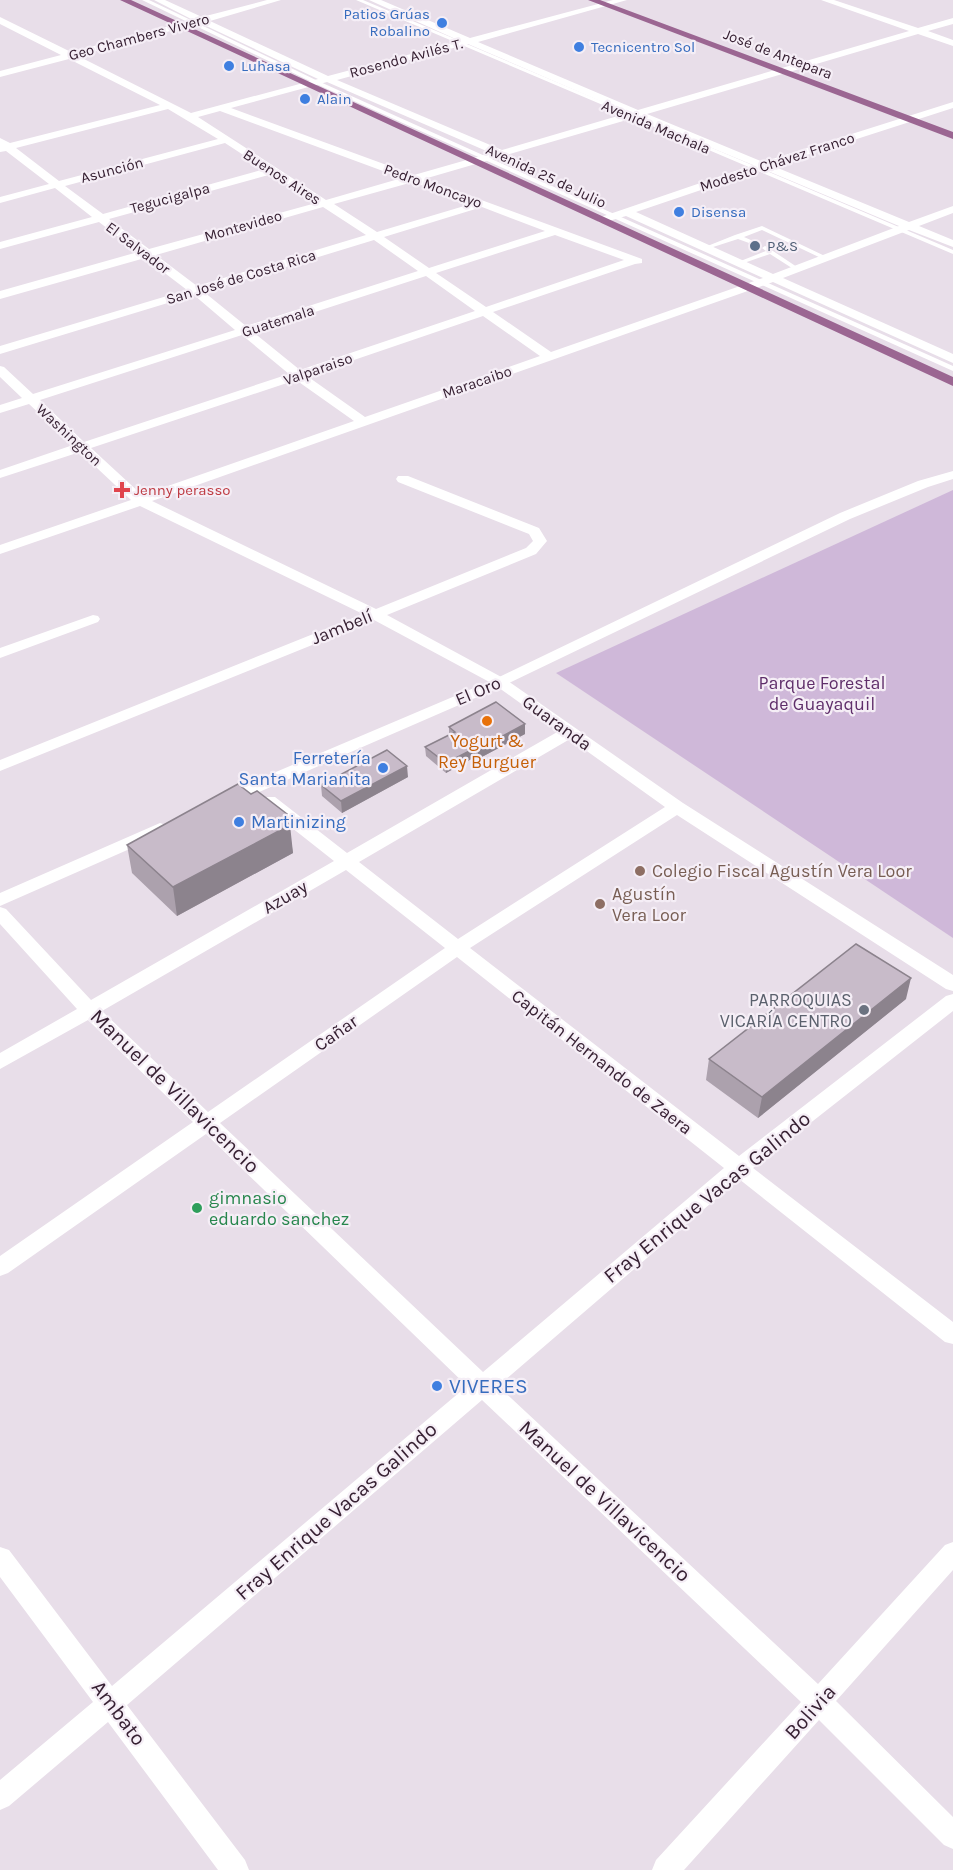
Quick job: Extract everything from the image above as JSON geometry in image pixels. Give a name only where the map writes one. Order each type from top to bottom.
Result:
[{"type":"main road","name":"Avenida 25 de Julio","points":[[124,0],[311,83],[602,220],[754,284],[953,382]]},
{"type":"main road","name":"José de Antepara","points":[[592,0],[953,136]]},
{"type":"street","name":"Avenida 25 de Julio","points":[[158,0],[198,22],[500,153]]},
{"type":"street","name":"Geo Chambers Vivero","points":[[0,74],[277,0]]},
{"type":"street","name":"Avenida Machala","points":[[373,0],[465,43],[631,114],[905,229],[953,244]]},
{"type":"street","name":"Rosendo Avilés T.","points":[[190,116],[623,0]]},
{"type":"street","points":[[825,0],[953,43]]},
{"type":"street","name":"Buenos Aires","points":[[0,20],[190,116],[271,171],[375,236],[550,357]]},
{"type":"street","name":"Montevideo","points":[[0,296],[486,158],[953,21]]},
{"type":"street","points":[[2,146],[171,105]]},
{"type":"street","name":"Modesto Chávez Franco","points":[[602,220],[953,105]]},
{"type":"street","name":"Pedro Moncayo","points":[[221,108],[640,262]]},
{"type":"street","name":"Asunción","points":[[0,200],[224,140]]},
{"type":"street","name":"El Salvador","points":[[2,146],[196,291],[298,375],[362,421]]},
{"type":"street","name":"Tegucigalpa","points":[[0,246],[271,171]]},
{"type":"street","name":"San José de Costa Rica","points":[[0,350],[481,204]]},
{"type":"street","name":"Maracaibo","points":[[0,550],[775,277],[953,209]]},
{"type":"street","name":"Avenida 25 de Julio","points":[[622,214],[708,247],[953,359]]},
{"type":"street","name":"Guatemala","points":[[0,409],[555,231]]},
{"type":"street","name":"Valparaiso","points":[[0,474],[640,262]]},
{"type":"street","name":"Washington","points":[[0,370],[139,500]]},
{"type":"street","name":"El Oro","points":[[208,807],[500,682],[845,516],[923,484],[953,475]]},
{"type":"street","name":"Jambelí","points":[[0,766],[531,550],[540,541],[534,531],[403,478]]},
{"type":"street","name":"Guaranda","points":[[139,500],[375,614],[500,682],[677,807],[953,984]]},
{"type":"street","points":[[0,653],[93,619]]},
{"type":"street","name":"Azuay","points":[[0,1062],[570,732]]},
{"type":"street","name":"Capitán Hernando de Zaera","points":[[252,788],[953,1335]]},
{"type":"street","name":"Cañar","points":[[0,1267],[457,948],[677,807]]},
{"type":"street","points":[[0,900],[176,822]]},
{"type":"street","name":"Manuel de Villavicencio","points":[[0,913],[90,1011],[482,1386],[819,1702],[953,1836]]},
{"type":"street","name":"Fray Enrique Vacas Galindo","points":[[0,1797],[112,1704],[738,1168],[953,1001]]},
{"type":"street","name":"Bolivia","points":[[666,1870],[953,1553]]},
{"type":"street","name":"Ambato","points":[[0,1558],[236,1870]]},
{"type":"lane","name":"Avenida 25 de Julio","points":[[145,0],[198,22],[311,83],[622,214],[754,284],[953,369]]},
{"type":"lane","name":"Avenida Machala","points":[[359,0],[465,43]]},
{"type":"lane","points":[[708,247],[762,228],[825,258]]},
{"type":"lane","name":"Avenida Machala","points":[[905,229],[953,252]]},
{"type":"lane","points":[[737,236],[751,242]]},
{"type":"lane","points":[[741,262],[767,250],[797,269]]},
{"type":"green space","name":"Parque Forestal de Guayaquil","points":[[953,490],[953,938],[556,673]]},
{"type":"building","points":[[496,702],[525,724],[446,763],[425,747],[455,732],[449,727]]},
{"type":"building","points":[[387,750],[407,766],[341,801],[321,785]]},
{"type":"building","points":[[238,784],[251,794],[257,791],[287,814],[282,818],[290,825],[173,887],[127,845]]},
{"type":"building","points":[[856,944],[911,978],[762,1097],[709,1059]]},
{"type":"place","name":"Patios Grúas Robalino","points":[[442,23]]},
{"type":"place","name":"Tecnicentro Sol","points":[[579,47]]},
{"type":"place","name":"Luhasa","points":[[229,66]]},
{"type":"place","name":"Alain","points":[[305,99]]},
{"type":"place","name":"Disensa","points":[[679,212]]},
{"type":"place","name":"P&S","points":[[755,246]]},
{"type":"place","name":"Jenny perasso","points":[[122,490]]},
{"type":"place","name":"Yogurt & Rey Burguer","points":[[487,721]]},
{"type":"place","name":"Ferretería Santa Marianita","points":[[383,768]]},
{"type":"place","name":"Martinizing","points":[[239,822]]},
{"type":"place","name":"Colegio Fiscal Agustín Vera Loor","points":[[640,871]]},
{"type":"place","name":"Agustín Vera Loor","points":[[600,904]]},
{"type":"place","name":"PARROQUIAS VICARÍA CENTRO","points":[[864,1010]]},
{"type":"place","name":"gimnasio eduardo sanchez","points":[[197,1208]]},
{"type":"place","name":"VIVERES","points":[[437,1386]]}]
